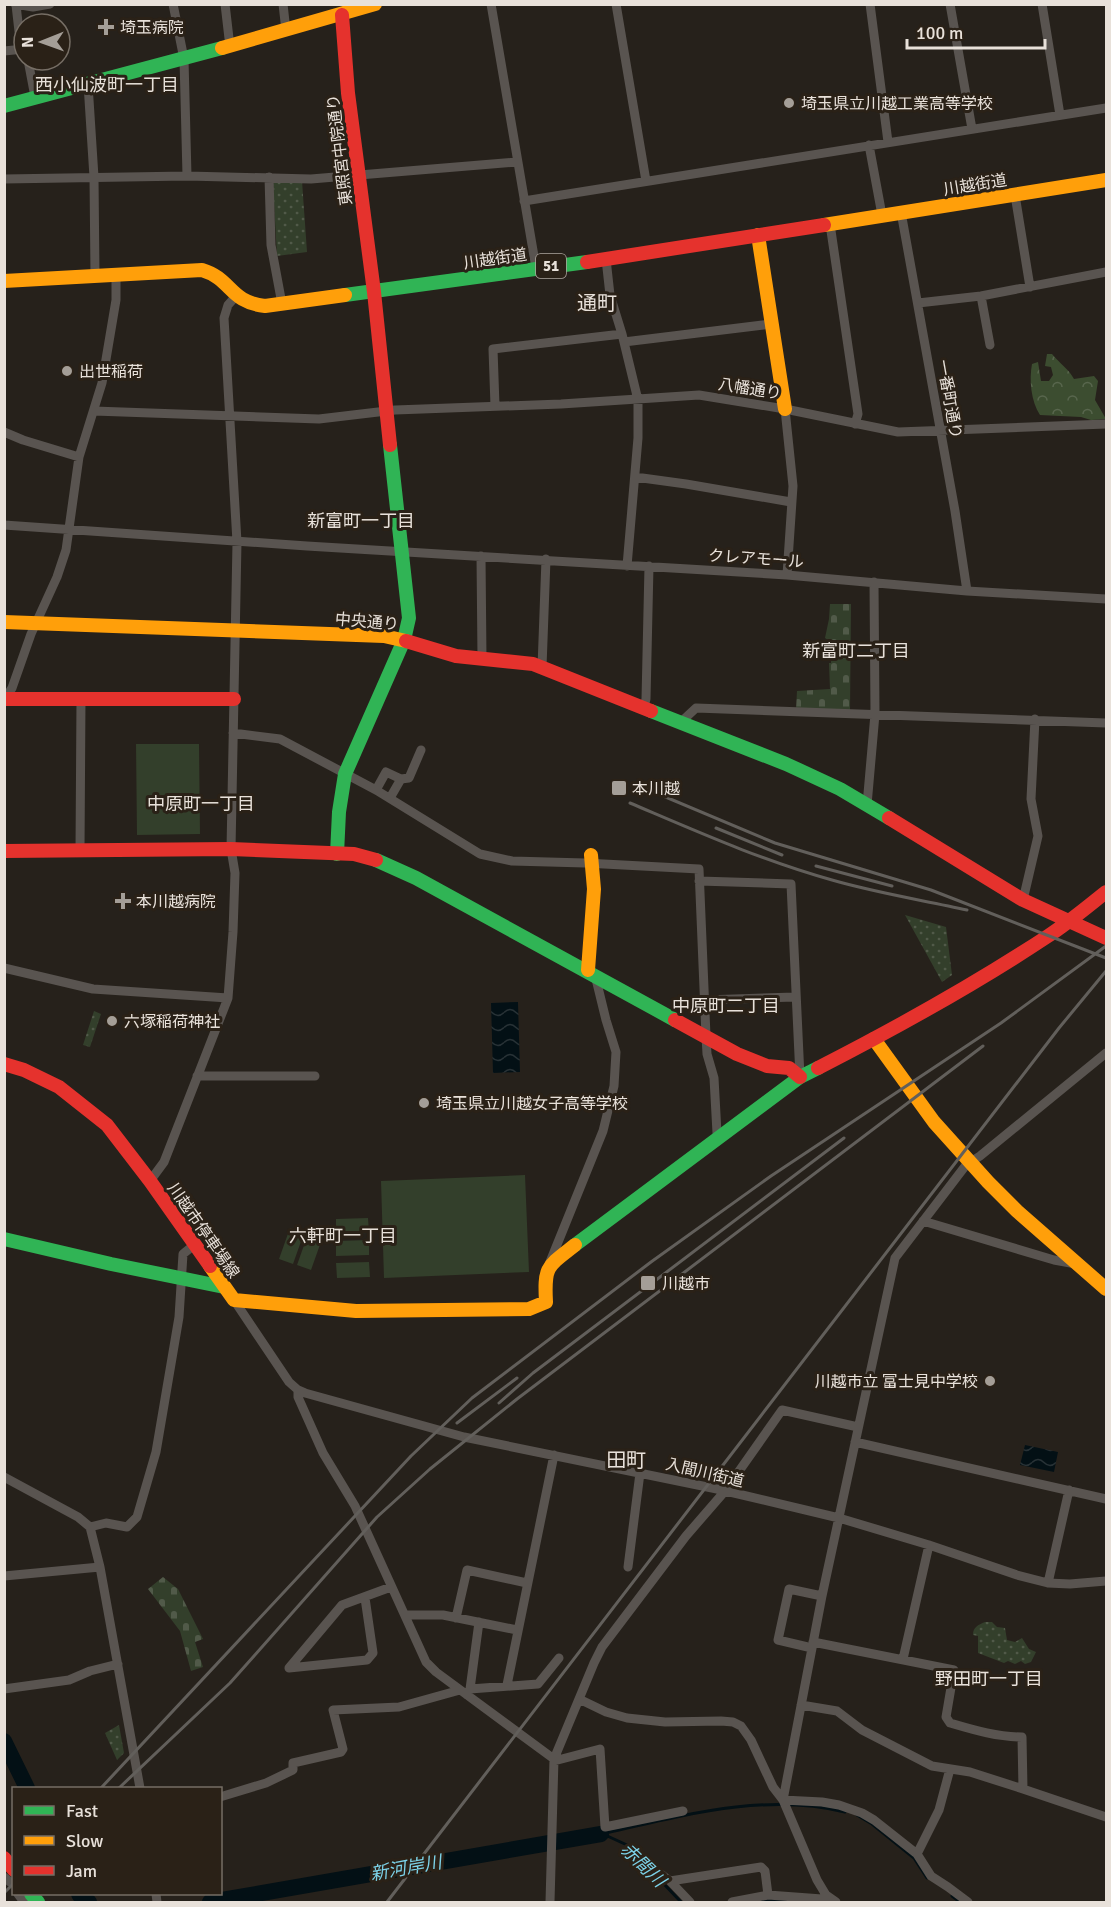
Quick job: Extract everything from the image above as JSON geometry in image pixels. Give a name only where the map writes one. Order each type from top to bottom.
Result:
[{"type":"street","points":[[15,5],[33,7],[50,4]]},
{"type":"street","points":[[173,4],[184,59],[187,176]]},
{"type":"street","points":[[225,4],[230,46]]},
{"type":"street","points":[[283,4],[286,31]]},
{"type":"street","points":[[4,106],[286,31],[342,10],[375,4]]},
{"type":"street","points":[[491,4],[536,268]]},
{"type":"street","points":[[616,4],[646,181]]},
{"type":"street","points":[[950,4],[972,129]]},
{"type":"street","points":[[1042,4],[1060,115]]},
{"type":"street","points":[[870,5],[888,142]]},
{"type":"street","name":"東照宮中院通り","points":[[337,854],[339,812],[345,774],[404,640],[409,618],[374,292],[346,70],[342,10]]},
{"type":"street","points":[[30,72],[35,97]]},
{"type":"street","points":[[88,84],[94,177],[95,276]]},
{"type":"street","points":[[524,201],[1107,108]]},
{"type":"street","points":[[869,146],[882,215]]},
{"type":"street","points":[[4,179],[187,176],[311,179],[518,162]]},
{"type":"street","points":[[269,177],[272,245],[282,304]]},
{"type":"street","name":"川越街道","points":[[4,281],[209,271],[221,278],[244,303],[254,306],[282,304],[606,259],[1107,180]]},
{"type":"street","points":[[1015,195],[1030,287]]},
{"type":"street","name":"一番町通り","points":[[901,212],[968,591]]},
{"type":"street","points":[[830,224],[858,414],[855,424]]},
{"type":"street","points":[[758,235],[771,324],[775,333],[793,486],[787,575]]},
{"type":"street","points":[[606,259],[610,295],[638,400],[635,477],[627,566]]},
{"type":"street","points":[[918,303],[981,296],[1107,272]]},
{"type":"street","points":[[5,699],[12,688],[66,550],[79,457],[102,383],[116,300],[116,274]]},
{"type":"street","points":[[150,1181],[164,1162],[228,999],[233,942],[235,873],[231,849],[237,542],[224,318],[228,305],[236,296]]},
{"type":"street","points":[[981,296],[990,345]]},
{"type":"street","points":[[495,406],[493,349],[771,324]]},
{"type":"street","name":"八幡通り","points":[[94,411],[319,419],[387,411],[638,400],[699,395],[785,409],[898,432],[1107,424]]},
{"type":"street","points":[[4,432],[79,457]]},
{"type":"street","points":[[635,477],[791,502]]},
{"type":"street","name":"クレアモール","points":[[4,525],[237,542],[403,550],[787,575],[968,591],[1107,599]]},
{"type":"street","points":[[481,556],[482,659]]},
{"type":"street","points":[[542,667],[546,559]]},
{"type":"street","points":[[644,707],[649,566]]},
{"type":"street","points":[[867,805],[875,714],[873,582]]},
{"type":"street","name":"中央通り","points":[[4,622],[384,636],[446,654],[525,662],[744,746],[819,779],[867,805],[1023,900],[1107,938]]},
{"type":"street","points":[[5,699],[234,699]]},
{"type":"street","points":[[80,851],[81,699]]},
{"type":"street","points":[[681,722],[696,708],[1107,723]]},
{"type":"street","points":[[1023,900],[1038,836],[1031,799],[1035,719]]},
{"type":"street","points":[[233,733],[275,737],[376,790],[480,854],[512,861],[591,860],[699,869],[707,1054],[714,1078],[719,1139]]},
{"type":"street","points":[[376,790],[386,772],[401,779],[408,778],[421,750]]},
{"type":"street","points":[[390,798],[401,779]]},
{"type":"street","points":[[4,851],[231,849],[367,857],[399,869],[753,1061],[789,1068],[800,1077]]},
{"type":"street","points":[[549,1264],[603,1131],[614,1086],[616,1052],[591,973],[594,889],[591,860]]},
{"type":"street","points":[[699,881],[791,884],[800,1077]]},
{"type":"street","points":[[549,1264],[800,1077],[874,1039],[964,988],[1068,922],[1107,892]]},
{"type":"street","points":[[4,968],[93,989],[228,999]]},
{"type":"street","points":[[704,1000],[795,997]]},
{"type":"street","points":[[874,1039],[934,1122],[988,1182],[1107,1288]]},
{"type":"street","points":[[783,1800],[822,1596],[895,1258],[966,1165],[1107,1053]]},
{"type":"street","name":"川越市停車場線","points":[[4,1064],[41,1077],[96,1114],[117,1136],[234,1300],[356,1311],[529,1309],[546,1302],[545,1275],[549,1264]]},
{"type":"street","points":[[197,1076],[315,1076]]},
{"type":"street","points":[[923,1221],[1053,1260],[1078,1264]]},
{"type":"street","points":[[4,1239],[100,1262],[224,1287]]},
{"type":"street","points":[[90,1527],[106,1523],[127,1527],[133,1523],[140,1508],[156,1452],[179,1317],[183,1254],[194,1245]]},
{"type":"street","points":[[234,1300],[289,1382],[298,1390],[298,1397],[319,1444],[355,1506],[426,1662],[436,1672],[466,1692],[554,1760]]},
{"type":"street","name":"入間川街道","points":[[298,1390],[464,1437],[721,1490],[839,1518],[1048,1583],[1107,1581]]},
{"type":"street","points":[[550,1902],[554,1760],[602,1647],[782,1410],[858,1427]]},
{"type":"street","points":[[855,1442],[1107,1499]]},
{"type":"street","points":[[507,1685],[554,1455]]},
{"type":"street","points":[[628,1567],[640,1473]]},
{"type":"street","points":[[4,1477],[78,1517],[90,1527],[100,1568],[140,1787]]},
{"type":"street","points":[[1048,1583],[1069,1491]]},
{"type":"street","points":[[903,1659],[929,1545]]},
{"type":"street","points":[[4,1575],[100,1568]]},
{"type":"street","points":[[456,1618],[467,1570],[527,1583]]},
{"type":"street","points":[[365,1598],[373,1653],[367,1660],[288,1668],[342,1605],[391,1587]]},
{"type":"street","points":[[822,1596],[789,1589],[778,1640],[903,1659],[954,1671],[946,1717],[950,1723],[1005,1737],[1022,1737],[1023,1789]]},
{"type":"street","points":[[405,1615],[443,1615],[517,1630]]},
{"type":"street","points":[[466,1692],[479,1622]]},
{"type":"street","points":[[222,1796],[266,1783],[293,1770],[293,1762],[341,1752],[333,1710],[399,1707],[507,1685],[538,1684],[559,1658]]},
{"type":"street","points":[[4,1689],[69,1680],[90,1671],[118,1664]]},
{"type":"street","points":[[579,1699],[627,1719],[665,1722],[721,1721],[740,1725],[751,1740],[766,1776],[783,1800],[817,1880],[826,1894],[836,1902]]},
{"type":"street","points":[[801,1705],[843,1714],[853,1725],[916,1760],[932,1766],[970,1772],[1107,1817]]},
{"type":"street","points":[[554,1760],[600,1749],[605,1827],[683,1811]]},
{"type":"street","points":[[917,1854],[939,1810],[950,1768]]},
{"type":"street","points":[[783,1800],[822,1802],[862,1813],[917,1854],[931,1876],[968,1902]]},
{"type":"street","points":[[4,1858],[9,1876]]},
{"type":"street","points":[[670,1881],[761,1867],[765,1871],[768,1895]]},
{"type":"street","points":[[657,1871],[690,1902]]},
{"type":"street","points":[[732,1902],[768,1895],[822,1899],[826,1894]]},
{"type":"green space","points":[[275,181],[302,181],[307,252],[277,256],[273,184]]},
{"type":"green space","points":[[1047,354],[1052,354],[1074,379],[1094,376],[1098,381],[1095,400],[1106,419],[1091,420],[1081,417],[1040,415],[1033,397],[1031,370],[1032,364],[1038,362],[1041,381],[1049,381],[1053,375],[1051,367],[1045,366]]},
{"type":"green space","points":[[830,604],[851,604],[850,711],[796,710],[797,691],[830,689],[831,651],[828,640],[825,638]]},
{"type":"green space","points":[[136,744],[199,744],[200,834],[137,835]]},
{"type":"green space","points":[[905,915],[946,927],[952,975],[942,982]]},
{"type":"green space","points":[[94,1011],[101,1014],[90,1047],[83,1045]]},
{"type":"green space","points":[[525,1175],[529,1272],[384,1278],[381,1181]]},
{"type":"green space","points":[[368,1218],[369,1233],[336,1234],[336,1219]]},
{"type":"green space","points":[[290,1228],[304,1233],[293,1264],[279,1259]]},
{"type":"green space","points":[[308,1234],[322,1239],[311,1270],[297,1265]]},
{"type":"green space","points":[[369,1240],[369,1255],[336,1256],[336,1241]]},
{"type":"green space","points":[[369,1262],[370,1277],[337,1278],[336,1263]]},
{"type":"green space","points":[[163,1577],[178,1589],[203,1639],[195,1642],[203,1667],[191,1671],[180,1631],[148,1589]]},
{"type":"green space","points":[[985,1622],[992,1622],[997,1627],[1005,1628],[1007,1640],[1015,1642],[1022,1638],[1029,1649],[1036,1652],[1031,1662],[1025,1664],[1021,1661],[1015,1664],[1008,1661],[1004,1663],[978,1653],[978,1636],[973,1635],[973,1632],[976,1627]]},
{"type":"green space","points":[[119,1725],[124,1753],[117,1760],[105,1733]]},
{"type":"water","points":[[518,1002],[520,1072],[493,1073],[491,1003]]},
{"type":"water","points":[[1025,1445],[1058,1452],[1054,1472],[1020,1465]]},
{"type":"waterway","name":"新河岸川","points":[[4,1741],[27,1787]]},
{"type":"waterway","points":[[601,1834],[692,1814],[753,1805],[815,1806],[845,1812]]},
{"type":"waterway","points":[[857,1815],[872,1824],[914,1858],[927,1878]]},
{"type":"waterway","name":"新河岸川","points":[[210,1902],[601,1834]]},
{"type":"waterway","name":"赤間川","points":[[603,1834],[627,1845],[681,1902]]},
{"type":"waterway","name":"新河岸川","points":[[80,1895],[83,1900],[89,1902]]},
{"type":"waterway","points":[[952,1896],[960,1902]]},
{"type":"waterway","name":"赤間川","points":[[758,1902],[766,1900],[792,1902]]},
{"type":"railway","points":[[637,785],[775,843],[931,890],[1106,958]]},
{"type":"railway","points":[[630,803],[730,845],[806,872],[866,889],[967,910]]},
{"type":"railway","points":[[716,828],[782,855]]},
{"type":"railway","points":[[816,866],[892,886]]},
{"type":"railway","points":[[102,1787],[411,1456],[472,1398],[651,1262],[771,1176],[1001,1023],[1106,946]]},
{"type":"railway","points":[[387,1902],[1059,1028],[1106,971]]},
{"type":"railway","points":[[120,1787],[230,1683],[377,1517],[430,1469],[517,1399],[983,1046]]},
{"type":"railway","points":[[499,1403],[533,1373],[844,1138]]},
{"type":"railway","points":[[457,1423],[517,1378]]},
{"type":"railway","points":[[4,1893],[12,1885]]},
{"type":"traffic: fast","points":[[4,106],[222,48]]},
{"type":"traffic: fast","points":[[345,295],[587,262]]},
{"type":"traffic: fast","points":[[337,854],[339,812],[345,774],[404,640],[409,618],[390,445]]},
{"type":"traffic: fast","points":[[651,711],[786,764],[840,789],[889,818]]},
{"type":"traffic: fast","points":[[376,860],[416,878],[675,1020]]},
{"type":"traffic: fast","points":[[575,1245],[800,1077],[818,1068]]},
{"type":"traffic: fast","points":[[4,1239],[224,1287]]},
{"type":"traffic: fast","points":[[32,1895],[38,1902]]},
{"type":"traffic: slow","points":[[222,48],[375,4]]},
{"type":"traffic: slow","points":[[824,225],[1106,180]]},
{"type":"traffic: slow","points":[[758,235],[785,409]]},
{"type":"traffic: slow","points":[[4,281],[202,270],[212,274],[237,295],[253,304],[265,306],[345,295]]},
{"type":"traffic: slow","points":[[4,622],[384,636],[406,641]]},
{"type":"traffic: slow","points":[[588,970],[594,889],[591,855]]},
{"type":"traffic: slow","points":[[874,1039],[934,1122],[988,1182],[1017,1211],[1106,1289]]},
{"type":"traffic: slow","points":[[210,1266],[234,1300],[356,1311],[529,1309],[546,1302],[546,1281],[549,1268],[575,1245]]},
{"type":"traffic: jam","points":[[342,15],[348,93],[374,292],[390,445]]},
{"type":"traffic: jam","points":[[587,262],[824,225]]},
{"type":"traffic: jam","points":[[406,641],[456,656],[533,664],[651,711]]},
{"type":"traffic: jam","points":[[4,699],[234,699]]},
{"type":"traffic: jam","points":[[889,818],[1023,900],[1106,938]]},
{"type":"traffic: jam","points":[[4,851],[231,849],[354,854],[376,860]]},
{"type":"traffic: jam","points":[[818,1068],[906,1022],[992,972],[1055,931],[1106,892]]},
{"type":"traffic: jam","points":[[675,1020],[737,1054],[767,1066],[789,1068],[800,1077]]},
{"type":"traffic: jam","points":[[4,1064],[24,1070],[59,1087],[107,1125],[210,1266]]},
{"type":"traffic: jam","points":[[4,1858],[12,1868]]},
{"type":"place","name":"埼玉病院","points":[[106,27]]},
{"type":"place","name":"埼玉県立川越工業高等学校","points":[[789,103]]},
{"type":"place","name":"出世稲荷","points":[[67,371]]},
{"type":"place","name":"本川越","points":[[619,788]]},
{"type":"place","name":"本川越病院","points":[[123,901]]},
{"type":"place","name":"六塚稲荷神社","points":[[112,1021]]},
{"type":"place","name":"埼玉県立川越女子高等学校","points":[[424,1103]]},
{"type":"place","name":"川越市","points":[[648,1283]]},
{"type":"place","name":"川越市立 富士見中学校","points":[[990,1381]]},
{"type":"district","name":"西小仙波町一丁目","points":[[107,85]]},
{"type":"district","name":"通町","points":[[597,303]]},
{"type":"district","name":"新富町一丁目","points":[[361,521]]},
{"type":"district","name":"新富町二丁目","points":[[856,651]]},
{"type":"district","name":"中原町一丁目","points":[[201,804]]},
{"type":"district","name":"中原町二丁目","points":[[726,1006]]},
{"type":"district","name":"六軒町一丁目","points":[[343,1236]]},
{"type":"district","name":"田町","points":[[626,1460]]},
{"type":"district","name":"野田町一丁目","points":[[989,1679]]}]
